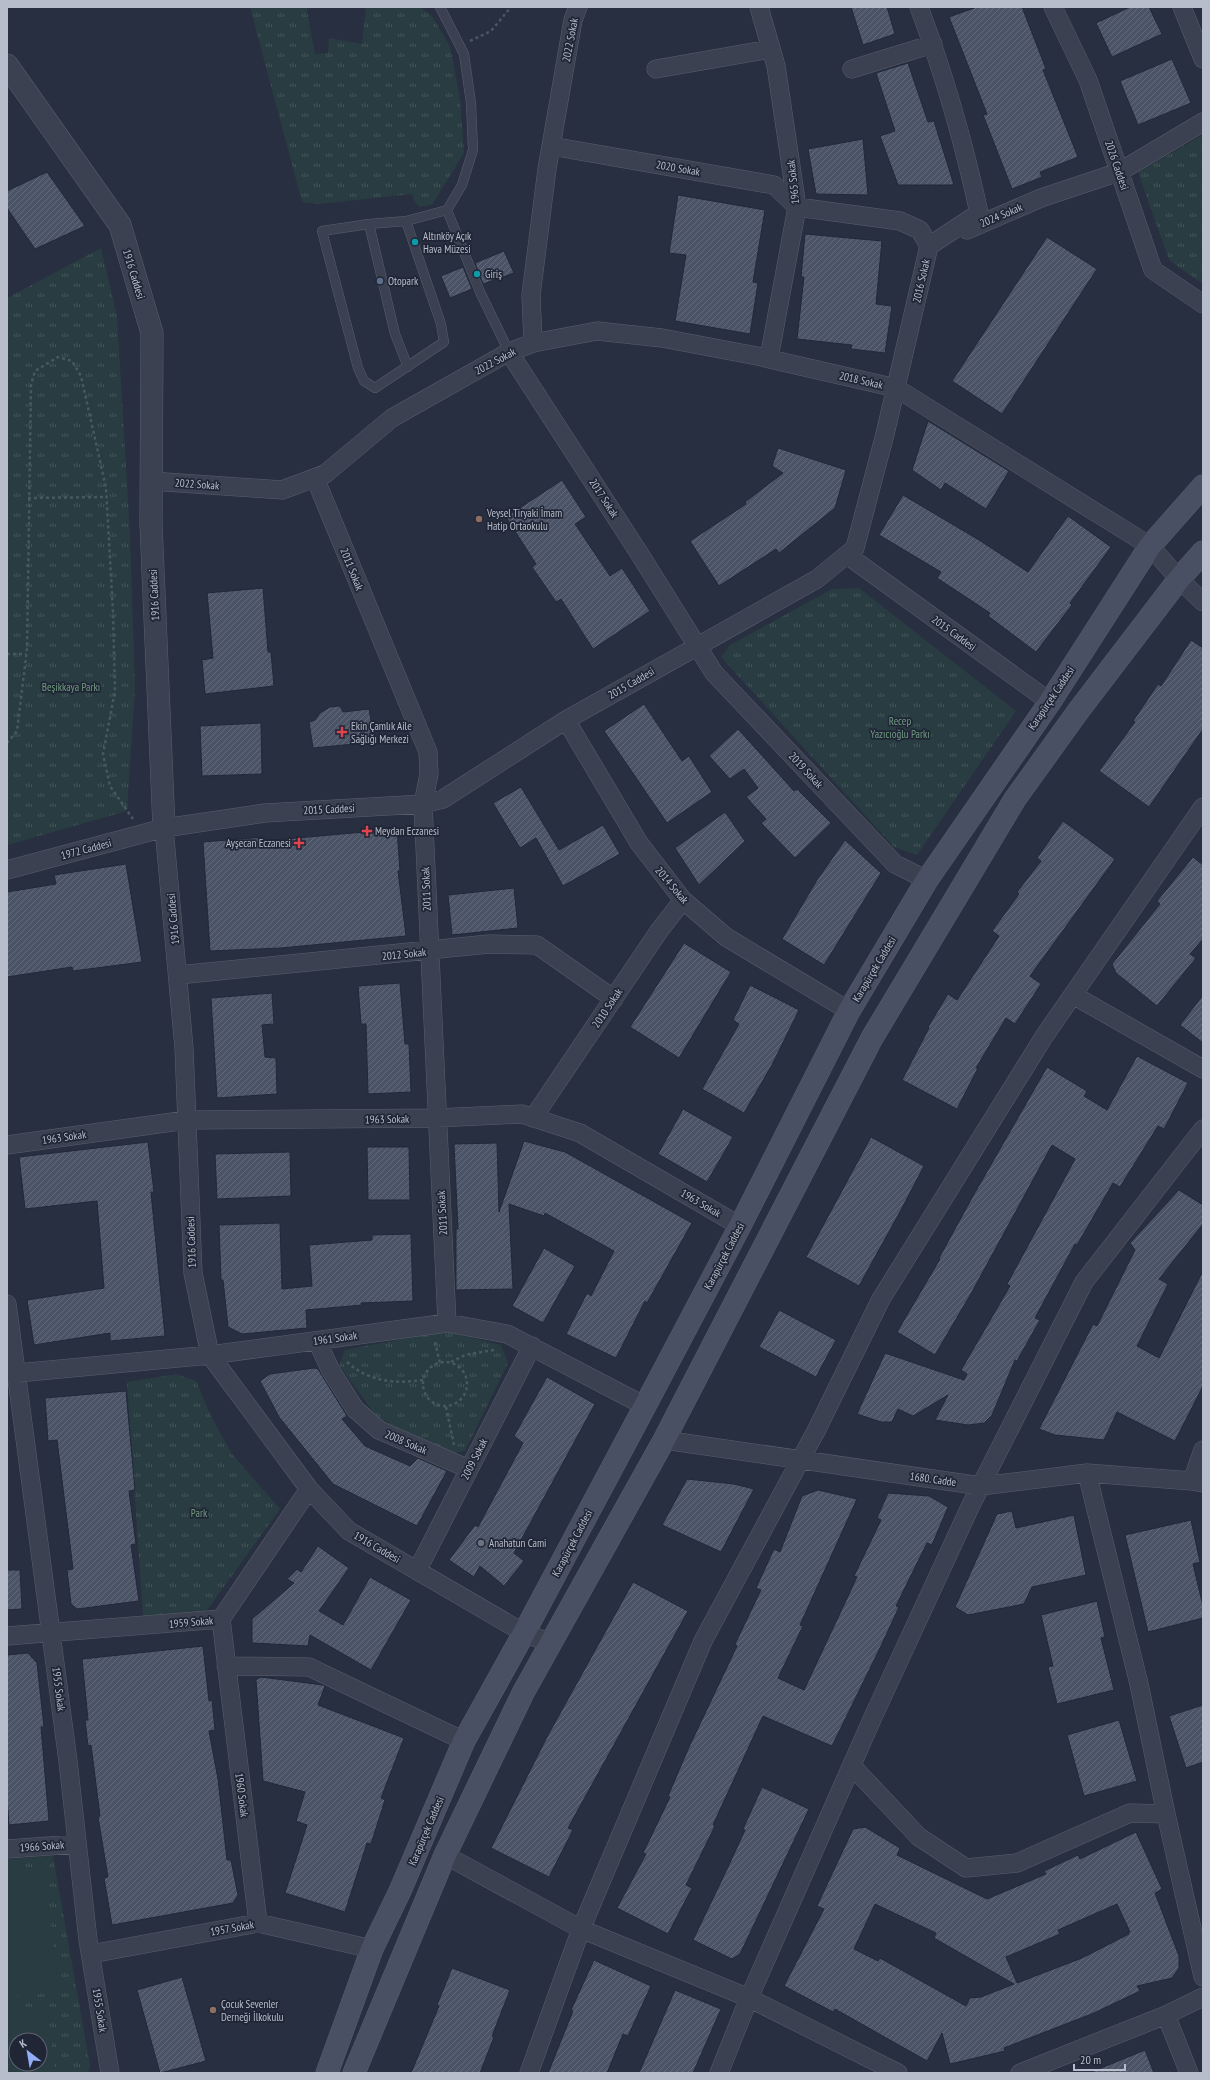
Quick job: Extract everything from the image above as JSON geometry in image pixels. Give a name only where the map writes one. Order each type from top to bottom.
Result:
[{"type":"main road","name":"Karapürçek Caddesi","points":[[327,2073],[372,1950],[400,1891],[464,1741],[646,1406],[740,1226],[849,1011],[927,880],[1050,702],[1150,546],[1203,486]]},
{"type":"main road","points":[[354,2073],[445,1855],[523,1693],[664,1440],[876,1031],[1015,799],[1078,710],[1179,579],[1203,552]]},
{"type":"main road","points":[[320,2073],[344,2027]]},
{"type":"street","name":"2022 Sokak","points":[[151,482],[282,490],[315,478],[325,474],[392,418],[509,352],[532,343],[531,295],[551,146],[573,20],[578,7]]},
{"type":"street","name":"1965 Sokak","points":[[759,7],[776,66],[797,207],[769,358]]},
{"type":"street","name":"2016 Sokak","points":[[847,555],[855,548],[896,388],[929,246],[979,213],[970,174],[933,44],[918,7]]},
{"type":"street","name":"2026 Caddesi","points":[[1053,7],[1088,80],[1153,270],[1203,304]]},
{"type":"street","points":[[1182,7],[1203,59]]},
{"type":"street","points":[[852,69],[933,44]]},
{"type":"street","points":[[656,69],[772,49]]},
{"type":"street","name":"1916 Caddesi","points":[[7,65],[120,225],[152,333],[151,524],[164,828],[184,1048],[193,1273],[210,1355],[309,1489],[348,1531],[524,1633],[551,1643]]},
{"type":"street","name":"2024 Sokak","points":[[929,246],[1041,198],[1119,172],[1203,122]]},
{"type":"street","name":"2020 Sokak","points":[[551,146],[774,185],[797,207]]},
{"type":"street","points":[[797,207],[900,221],[920,230],[929,246]]},
{"type":"street","name":"2018 Sokak","points":[[532,343],[597,331],[662,338],[769,358],[896,388],[1150,546],[1179,579],[1203,602]]},
{"type":"street","name":"2017 Sokak","points":[[509,352],[698,645]]},
{"type":"street","name":"2011 Sokak","points":[[315,478],[428,752],[429,774],[423,804],[447,1323]]},
{"type":"street","name":"2015 Caddesi","points":[[164,828],[265,813],[423,804],[443,799],[566,720],[817,579],[847,555],[1050,702]]},
{"type":"street","name":"2019 Sokak","points":[[698,645],[714,673],[895,864],[927,880]]},
{"type":"street","name":"2014 Sokak","points":[[566,720],[638,843],[682,900],[726,937],[849,1011]]},
{"type":"street","points":[[529,2073],[581,1930],[703,1641],[800,1460],[881,1299],[1045,1035],[1200,819]]},
{"type":"street","name":"1972 Caddesi","points":[[7,870],[164,828]]},
{"type":"street","name":"2010 Sokak","points":[[533,1118],[682,900]]},
{"type":"street","name":"2012 Sokak","points":[[178,975],[489,944],[537,945],[614,999]]},
{"type":"street","points":[[1073,995],[1203,1069]]},
{"type":"street","name":"1963 Sokak","points":[[7,1145],[187,1120],[437,1118],[522,1114],[580,1133],[740,1226]]},
{"type":"street","points":[[719,2073],[749,1998],[852,1766],[981,1486],[1084,1282],[1203,1129]]},
{"type":"street","name":"1955 Sokak","points":[[7,1304],[12,1374],[52,1634],[91,1954],[110,2073]]},
{"type":"street","name":"1961 Sokak","points":[[12,1374],[210,1355],[447,1323],[508,1334],[646,1406]]},
{"type":"street","name":"2008 Sokak","points":[[322,1340],[331,1371],[355,1409],[379,1430],[464,1467]]},
{"type":"street","name":"2009 Sokak","points":[[417,1571],[464,1467],[532,1346]]},
{"type":"street","name":"1680. Cadde","points":[[664,1440],[981,1486],[1087,1473],[1198,1482]]},
{"type":"street","points":[[1198,1482],[1203,1450]]},
{"type":"street","points":[[1087,1473],[1139,1684],[1166,1814],[1203,1977]]},
{"type":"street","name":"1959 Sokak","points":[[7,1636],[52,1634],[220,1619],[309,1489]]},
{"type":"street","name":"1960 Sokak","points":[[220,1619],[258,1923]]},
{"type":"street","points":[[226,1666],[309,1667],[464,1741]]},
{"type":"street","points":[[852,1766],[920,1837],[966,1868],[1017,1863],[1130,1813],[1166,1814]]},
{"type":"street","name":"1966 Sokak","points":[[7,1848],[77,1844]]},
{"type":"street","points":[[445,1855],[581,1930],[749,1998],[898,2073]]},
{"type":"street","name":"1957 Sokak","points":[[91,1954],[258,1923],[372,1950]]},
{"type":"street","points":[[1020,2073],[1166,2015],[1203,1997]]},
{"type":"street","points":[[1166,2015],[1189,2073]]},
{"type":"lane","points":[[406,221],[441,324],[444,342],[375,388],[364,382],[339,299],[322,231],[369,224],[406,221],[447,210],[462,184],[473,150],[471,103],[464,54],[440,7]]},
{"type":"lane","points":[[447,210],[480,292],[509,352]]},
{"type":"lane","points":[[369,224],[394,334],[408,367]]},
{"type":"path","points":[[458,44],[478,39],[492,32],[511,7]]},
{"type":"path","points":[[7,743],[17,731],[26,654],[28,498],[32,420],[30,385],[35,371],[58,357],[72,361],[81,376],[106,497],[113,612],[115,691],[103,754],[110,786],[143,833]]},
{"type":"path","points":[[28,498],[106,497]]},
{"type":"path","points":[[7,654],[26,654]]},
{"type":"path","points":[[322,1340],[366,1376],[380,1380],[407,1382],[423,1380]]},
{"type":"path","points":[[451,1363],[463,1371],[467,1385],[462,1398],[457,1403],[446,1406],[435,1405],[425,1395],[423,1380],[430,1368],[436,1364],[451,1363],[465,1355],[501,1350]]},
{"type":"path","points":[[446,1406],[464,1467]]},
{"type":"green space","points":[[250,7],[308,7],[307,11],[315,54],[328,53],[329,38],[362,44],[366,7],[420,7],[432,16],[450,46],[460,99],[464,153],[432,205],[419,207],[412,194],[319,204],[302,202]]},
{"type":"green space","points":[[1203,135],[1203,284],[1169,260],[1138,172]]},
{"type":"green space","name":"Beşikkaya Parkı","points":[[101,248],[117,316],[130,534],[135,687],[127,811],[7,845],[7,298]]},
{"type":"green space","name":"Recep Yazıcıoğlu Parkı","points":[[859,588],[1016,711],[917,855],[894,847],[721,657],[730,645],[832,589]]},
{"type":"green space","points":[[444,1331],[501,1345],[508,1363],[465,1451],[448,1454],[377,1417],[339,1365],[345,1350]]},
{"type":"green space","name":"Park","points":[[177,1374],[196,1381],[211,1416],[232,1454],[280,1509],[205,1613],[143,1617],[127,1382]]},
{"type":"green space","points":[[53,1856],[90,2065],[88,2073],[7,2073],[7,1859]]},
{"type":"green space","points":[[43,1866],[59,1991],[7,1998],[7,1870]]},
{"type":"green space","points":[[47,2007],[55,2073],[10,2073],[48,2072],[48,2032],[8,2032],[8,2058],[7,2013]]},
{"type":"building","points":[[851,7],[887,7],[895,34],[863,45]]},
{"type":"building","points":[[977,7],[1022,7],[1046,69],[1043,70],[1078,157],[1040,172],[1042,177],[1012,189],[983,115],[987,114],[949,17]]},
{"type":"building","points":[[1130,7],[1149,7],[1162,34],[1112,57],[1096,23]]},
{"type":"building","points":[[1172,59],[1191,103],[1138,125],[1120,81]]},
{"type":"building","points":[[908,63],[928,122],[934,121],[954,185],[898,185],[880,136],[895,131],[876,73]]},
{"type":"building","points":[[863,139],[868,195],[816,194],[808,149]]},
{"type":"building","points":[[47,172],[85,226],[35,249],[7,208],[7,191]]},
{"type":"building","points":[[678,195],[765,210],[753,282],[758,283],[750,334],[675,321],[686,255],[669,253]]},
{"type":"building","points":[[805,234],[882,241],[876,304],[892,306],[885,353],[851,349],[852,345],[797,339],[804,277],[801,277]]},
{"type":"building","points":[[1047,237],[1097,269],[1002,414],[952,381]]},
{"type":"building","points":[[504,251],[514,273],[483,284],[475,263]]},
{"type":"building","points":[[463,267],[472,289],[450,298],[441,276]]},
{"type":"building","points":[[928,421],[1009,471],[986,509],[945,483],[941,490],[912,470]]},
{"type":"building","points":[[778,448],[846,470],[835,508],[779,553],[776,549],[719,586],[690,541],[746,504],[745,502],[783,473],[772,466]]},
{"type":"building","points":[[562,480],[586,517],[575,524],[610,576],[622,568],[650,611],[593,649],[561,599],[556,602],[532,567],[536,564],[506,517]]},
{"type":"building","points":[[903,495],[979,540],[1028,572],[1068,516],[1111,547],[1070,603],[1072,605],[1036,652],[988,616],[990,613],[937,578],[941,572],[879,535]]},
{"type":"building","points":[[263,588],[268,652],[271,652],[274,686],[205,694],[202,660],[213,658],[207,593]]},
{"type":"building","points":[[1191,640],[1203,648],[1203,729],[1149,807],[1099,771],[1135,722],[1133,721],[1158,684],[1161,686]]},
{"type":"building","points":[[644,704],[682,761],[689,756],[712,792],[667,823],[604,731]]},
{"type":"building","name":"Ekin Çamlık Aile Sağlığı Merkezi","points":[[340,706],[343,712],[369,709],[375,742],[313,748],[309,722],[315,720],[320,713],[330,707]]},
{"type":"building","points":[[261,723],[262,774],[202,776],[200,726]]},
{"type":"building","points":[[738,729],[794,791],[797,789],[831,823],[795,858],[761,823],[766,819],[746,797],[758,788],[744,769],[730,779],[709,756]]},
{"type":"building","points":[[521,787],[559,850],[603,825],[620,854],[563,886],[536,838],[520,848],[493,803]]},
{"type":"building","points":[[725,812],[745,841],[699,885],[675,848]]},
{"type":"building","points":[[1063,821],[1115,859],[1030,976],[1041,984],[1015,1024],[1006,1018],[976,1068],[978,1068],[957,1109],[902,1080],[929,1028],[928,1027],[948,994],[957,1000],[999,936],[992,931],[1019,894],[1017,892],[1041,861],[1037,858]]},
{"type":"building","points":[[397,829],[400,871],[398,871],[406,936],[281,948],[210,951],[203,842],[264,837],[264,841]]},
{"type":"building","points":[[845,840],[881,873],[824,965],[782,939],[817,880]]},
{"type":"building","points":[[1193,857],[1203,865],[1203,939],[1190,954],[1196,958],[1157,1006],[1116,973],[1112,964],[1160,904],[1157,901]]},
{"type":"building","points":[[126,864],[142,962],[73,971],[72,967],[7,977],[7,892],[56,884],[54,875]]},
{"type":"building","points":[[514,888],[518,928],[452,935],[448,895]]},
{"type":"building","points":[[684,943],[731,972],[679,1058],[630,1027]]},
{"type":"building","points":[[400,983],[405,1044],[409,1044],[411,1092],[368,1094],[366,1024],[361,1024],[358,986]]},
{"type":"building","points":[[750,985],[799,1010],[772,1065],[744,1113],[702,1089],[739,1024],[733,1020]]},
{"type":"building","points":[[272,993],[274,1024],[262,1025],[265,1057],[276,1058],[277,1094],[217,1098],[211,998]]},
{"type":"building","points":[[1203,995],[1203,1043],[1180,1025]]},
{"type":"building","points":[[1137,1056],[1188,1083],[1164,1129],[1158,1126],[1120,1187],[1113,1183],[1077,1245],[1075,1244],[1035,1318],[1040,1320],[1017,1361],[1015,1360],[992,1415],[984,1423],[968,1425],[935,1420],[948,1395],[913,1416],[898,1409],[892,1422],[881,1422],[857,1414],[885,1353],[964,1380],[967,1374],[961,1370],[1010,1286],[1007,1284],[1075,1159],[1052,1145],[972,1292],[935,1355],[897,1332],[940,1259],[939,1258],[973,1196],[1047,1067],[1087,1091],[1084,1096],[1107,1110]]},
{"type":"building","points":[[683,1109],[733,1137],[707,1182],[658,1154]]},
{"type":"building","points":[[871,1137],[924,1166],[859,1286],[806,1257]]},
{"type":"building","points":[[524,1141],[565,1152],[692,1223],[647,1303],[645,1301],[616,1358],[566,1334],[587,1293],[591,1296],[614,1251],[545,1213],[544,1216],[509,1204],[513,1289],[456,1290],[456,1229],[458,1229],[454,1144],[497,1143],[499,1212]]},
{"type":"building","points":[[148,1142],[154,1192],[151,1192],[165,1336],[110,1341],[110,1333],[34,1345],[27,1300],[104,1288],[97,1201],[25,1209],[19,1157]]},
{"type":"building","points":[[367,1147],[409,1147],[410,1200],[368,1200]]},
{"type":"building","points":[[290,1152],[291,1196],[217,1199],[215,1154]]},
{"type":"building","points":[[1179,1190],[1203,1205],[1203,1224],[1159,1279],[1168,1284],[1137,1346],[1159,1358],[1203,1271],[1203,1386],[1175,1441],[1117,1412],[1104,1440],[1055,1435],[1039,1429],[1093,1324],[1097,1326],[1135,1250],[1130,1243]]},
{"type":"building","points":[[280,1223],[282,1289],[312,1286],[309,1245],[372,1240],[372,1235],[411,1234],[413,1301],[361,1303],[362,1305],[306,1310],[307,1328],[242,1334],[228,1327],[223,1280],[221,1280],[219,1225]]},
{"type":"building","points":[[544,1248],[575,1266],[543,1323],[512,1306]]},
{"type":"building","points":[[779,1310],[836,1340],[816,1377],[759,1347]]},
{"type":"building","points":[[314,1368],[318,1369],[347,1416],[342,1419],[365,1446],[410,1466],[418,1458],[447,1471],[417,1526],[333,1484],[279,1417],[260,1381],[270,1374]]},
{"type":"building","points":[[547,1377],[595,1404],[514,1553],[524,1561],[504,1586],[480,1566],[474,1577],[449,1560],[475,1525],[478,1527],[523,1443],[514,1436]]},
{"type":"building","points":[[126,1391],[135,1490],[129,1491],[136,1544],[131,1545],[139,1601],[77,1609],[71,1604],[67,1570],[73,1569],[57,1440],[48,1441],[45,1398]]},
{"type":"building","points":[[687,1479],[734,1484],[754,1489],[721,1552],[662,1525]]},
{"type":"building","points":[[818,1490],[857,1499],[800,1625],[803,1626],[778,1678],[804,1690],[857,1577],[854,1576],[881,1520],[877,1518],[888,1493],[929,1496],[948,1507],[932,1545],[927,1543],[896,1606],[899,1607],[832,1746],[763,1716],[713,1825],[715,1826],[686,1885],[692,1888],[668,1934],[617,1908],[646,1854],[643,1853],[670,1797],[668,1796],[689,1747],[737,1646],[735,1644],[761,1590],[756,1588],[774,1549],[780,1552],[802,1496]]},
{"type":"building","points":[[1012,1511],[1016,1528],[1074,1515],[1086,1575],[1032,1587],[1024,1604],[968,1615],[955,1607],[997,1514]]},
{"type":"building","points":[[1191,1520],[1200,1562],[1193,1564],[1203,1606],[1203,1618],[1148,1632],[1125,1535]]},
{"type":"building","points":[[318,1546],[349,1568],[319,1611],[343,1625],[370,1577],[411,1600],[371,1670],[310,1635],[308,1646],[252,1643],[252,1619],[294,1583],[287,1579],[297,1569],[301,1572]]},
{"type":"building","points":[[7,1570],[20,1570],[22,1609],[7,1610]]},
{"type":"building","points":[[633,1582],[688,1611],[568,1828],[573,1830],[549,1877],[491,1848],[548,1735]]},
{"type":"building","points":[[1097,1601],[1105,1637],[1101,1638],[1114,1690],[1057,1704],[1048,1667],[1053,1666],[1041,1615]]},
{"type":"building","points":[[203,1646],[209,1701],[212,1700],[215,1730],[209,1731],[218,1779],[227,1860],[231,1860],[238,1895],[233,1903],[112,1925],[104,1878],[108,1877],[98,1817],[100,1816],[91,1745],[88,1746],[85,1720],[88,1720],[82,1659]]},
{"type":"building","points":[[28,1653],[37,1663],[44,1727],[41,1727],[49,1821],[9,1825],[7,1798],[7,1655]]},
{"type":"building","points":[[261,1677],[323,1685],[325,1686],[318,1705],[404,1738],[381,1798],[385,1800],[371,1844],[367,1843],[345,1912],[285,1893],[307,1825],[296,1821],[305,1792],[263,1781],[256,1680]]},
{"type":"building","points":[[1203,1705],[1203,1762],[1186,1768],[1169,1716]]},
{"type":"building","points":[[1119,1720],[1137,1781],[1084,1796],[1067,1735]]},
{"type":"building","points":[[762,1787],[809,1809],[740,1954],[732,1959],[693,1940],[745,1830],[743,1829]]},
{"type":"building","points":[[865,1827],[900,1848],[897,1855],[987,1899],[1046,1874],[1044,1871],[1078,1855],[1080,1859],[1136,1832],[1162,1889],[1155,1893],[1179,1956],[1179,1968],[1172,1978],[1137,1986],[1140,1991],[1094,2013],[1004,2048],[1005,2051],[950,2064],[942,2033],[927,2061],[835,2009],[833,2012],[784,1986],[824,1909],[817,1906],[853,1829]],"holes":[[[875,1904],[936,1933],[934,1938],[1014,1984],[981,1997],[970,1998],[966,2006],[880,1958],[878,1961],[854,1949]],[[1117,1904],[1130,1932],[1128,1932],[1129,1934],[1082,1958],[1017,1983],[1006,1957],[1060,1934],[1058,1930]]]},
{"type":"building","points":[[594,1960],[651,1986],[628,2036],[623,2034],[607,2073],[548,2073],[573,2011],[571,2010]]},
{"type":"building","points":[[452,1968],[510,1990],[492,2036],[494,2037],[480,2073],[411,2073],[439,2006],[437,2005]]},
{"type":"building","points":[[182,1977],[206,2061],[160,2073],[137,1990]]},
{"type":"building","points":[[675,1990],[721,2009],[693,2073],[639,2073]]},
{"type":"building","points":[[1145,2050],[1154,2073],[1089,2073]]},
{"type":"place","name":"Altınköy Açık Hava Müzesi","points":[[415,242]]},
{"type":"place","name":"Giriş","points":[[477,274]]},
{"type":"place","name":"Otopark","points":[[380,281]]},
{"type":"place","name":"Veysel Tiryaki İmam Hatip Ortaokulu","points":[[479,519]]},
{"type":"place","name":"Ekin Çamlık Aile Sağlığı Merkezi","points":[[342,732]]},
{"type":"place","name":"Meydan Eczanesi","points":[[367,831]]},
{"type":"place","name":"Ayşecan Eczanesi","points":[[299,843]]},
{"type":"place","name":"Anahatun Cami","points":[[481,1543]]},
{"type":"place","name":"Çocuk Sevenler Derneği İlkokulu","points":[[213,2010]]}]
